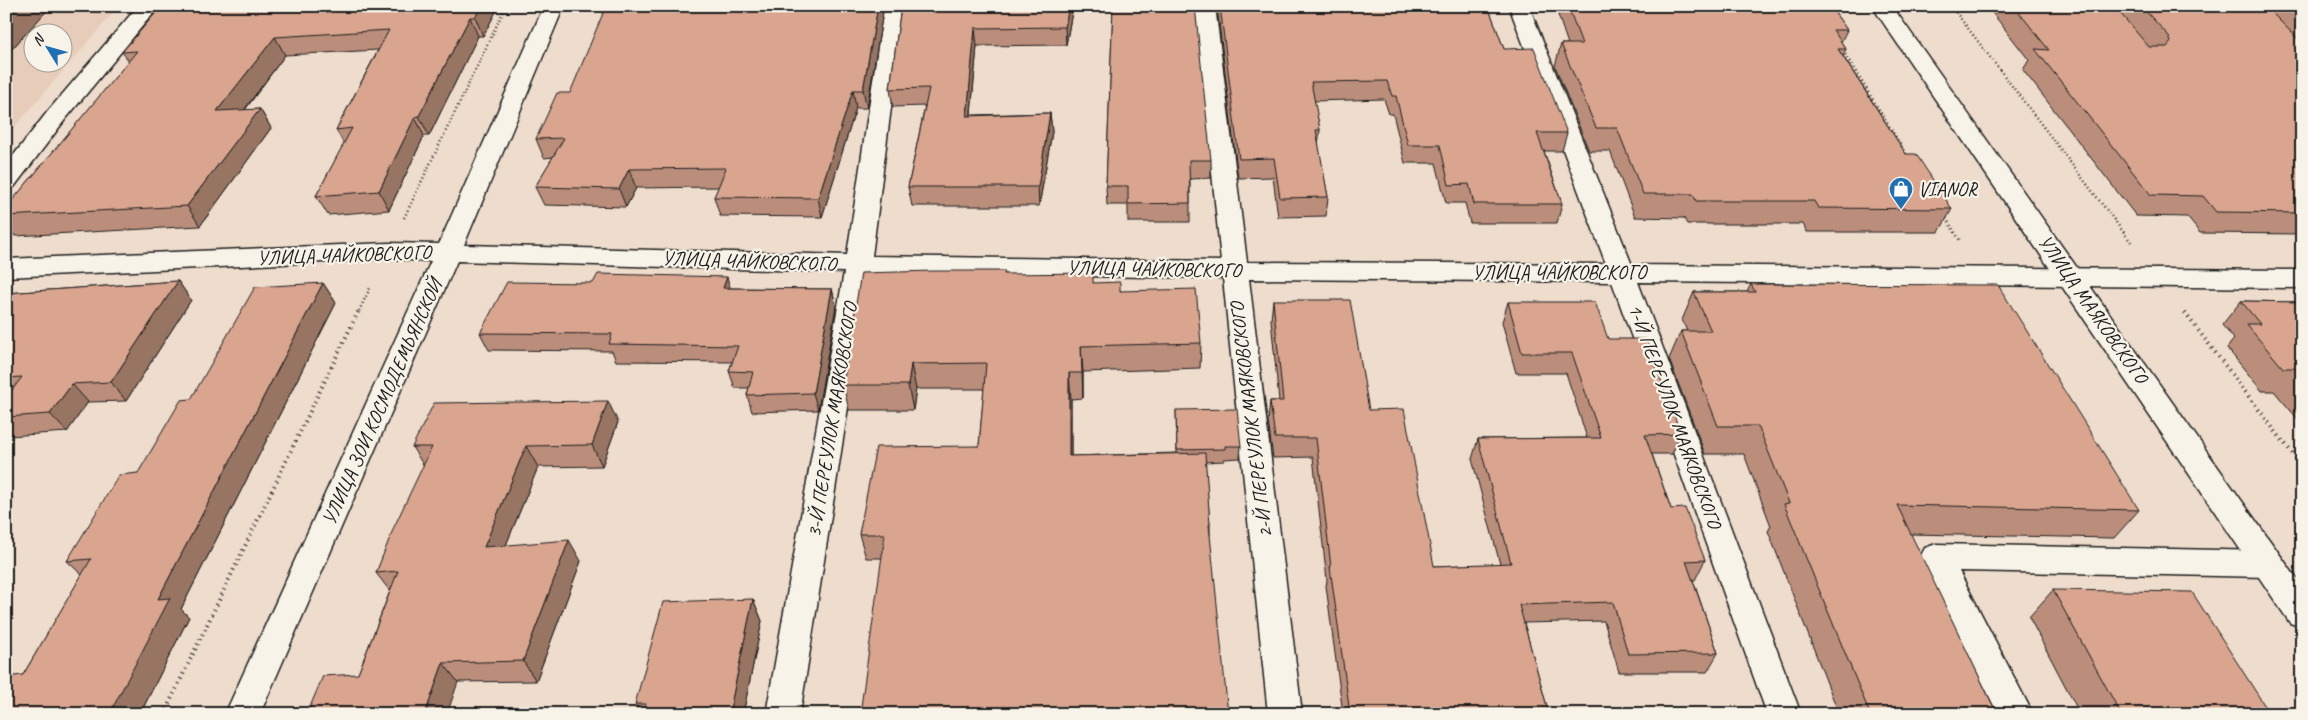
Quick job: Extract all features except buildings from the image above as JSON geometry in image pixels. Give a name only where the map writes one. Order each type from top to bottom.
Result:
[{"type":"street","points":[[6,182],[56,116],[148,6]]},
{"type":"street","name":"УЛИЦА ЗОИ КОСМОДЕМЬЯНСКОЙ","points":[[242,714],[448,252],[554,6]]},
{"type":"street","name":"3-Й ПЕРЕУЛОК МАЯКОВСКОГО","points":[[783,714],[858,264],[894,6]]},
{"type":"street","name":"2-Й ПЕРЕУЛОК МАЯКОВСКОГО","points":[[1205,6],[1285,714]]},
{"type":"street","name":"1-Й ПЕРЕУЛОК МАЯКОВСКОГО","points":[[1519,6],[1622,272],[1784,714]]},
{"type":"street","name":"УЛИЦА МАЯКОВСКОГО","points":[[1882,6],[2302,613]]},
{"type":"street","name":"УЛИЦА ЧАЙКОВСКОГО","points":[[6,268],[388,251],[858,264],[1234,270],[2159,278],[2299,282]]},
{"type":"street","points":[[2016,714],[1936,557],[2268,564]]},
{"type":"path","points":[[164,714],[506,6]]},
{"type":"path","points":[[1951,6],[2302,466]]},
{"type":"path","points":[[1841,48],[1909,158]]},
{"type":"path","points":[[1941,209],[1983,276]]},
{"type":"shaded area","points":[[6,6],[119,6],[72,60],[72,22],[22,22],[22,72],[62,72],[6,137]]},
{"type":"place","name":"VIANOR","points":[[1901,210]]}]
